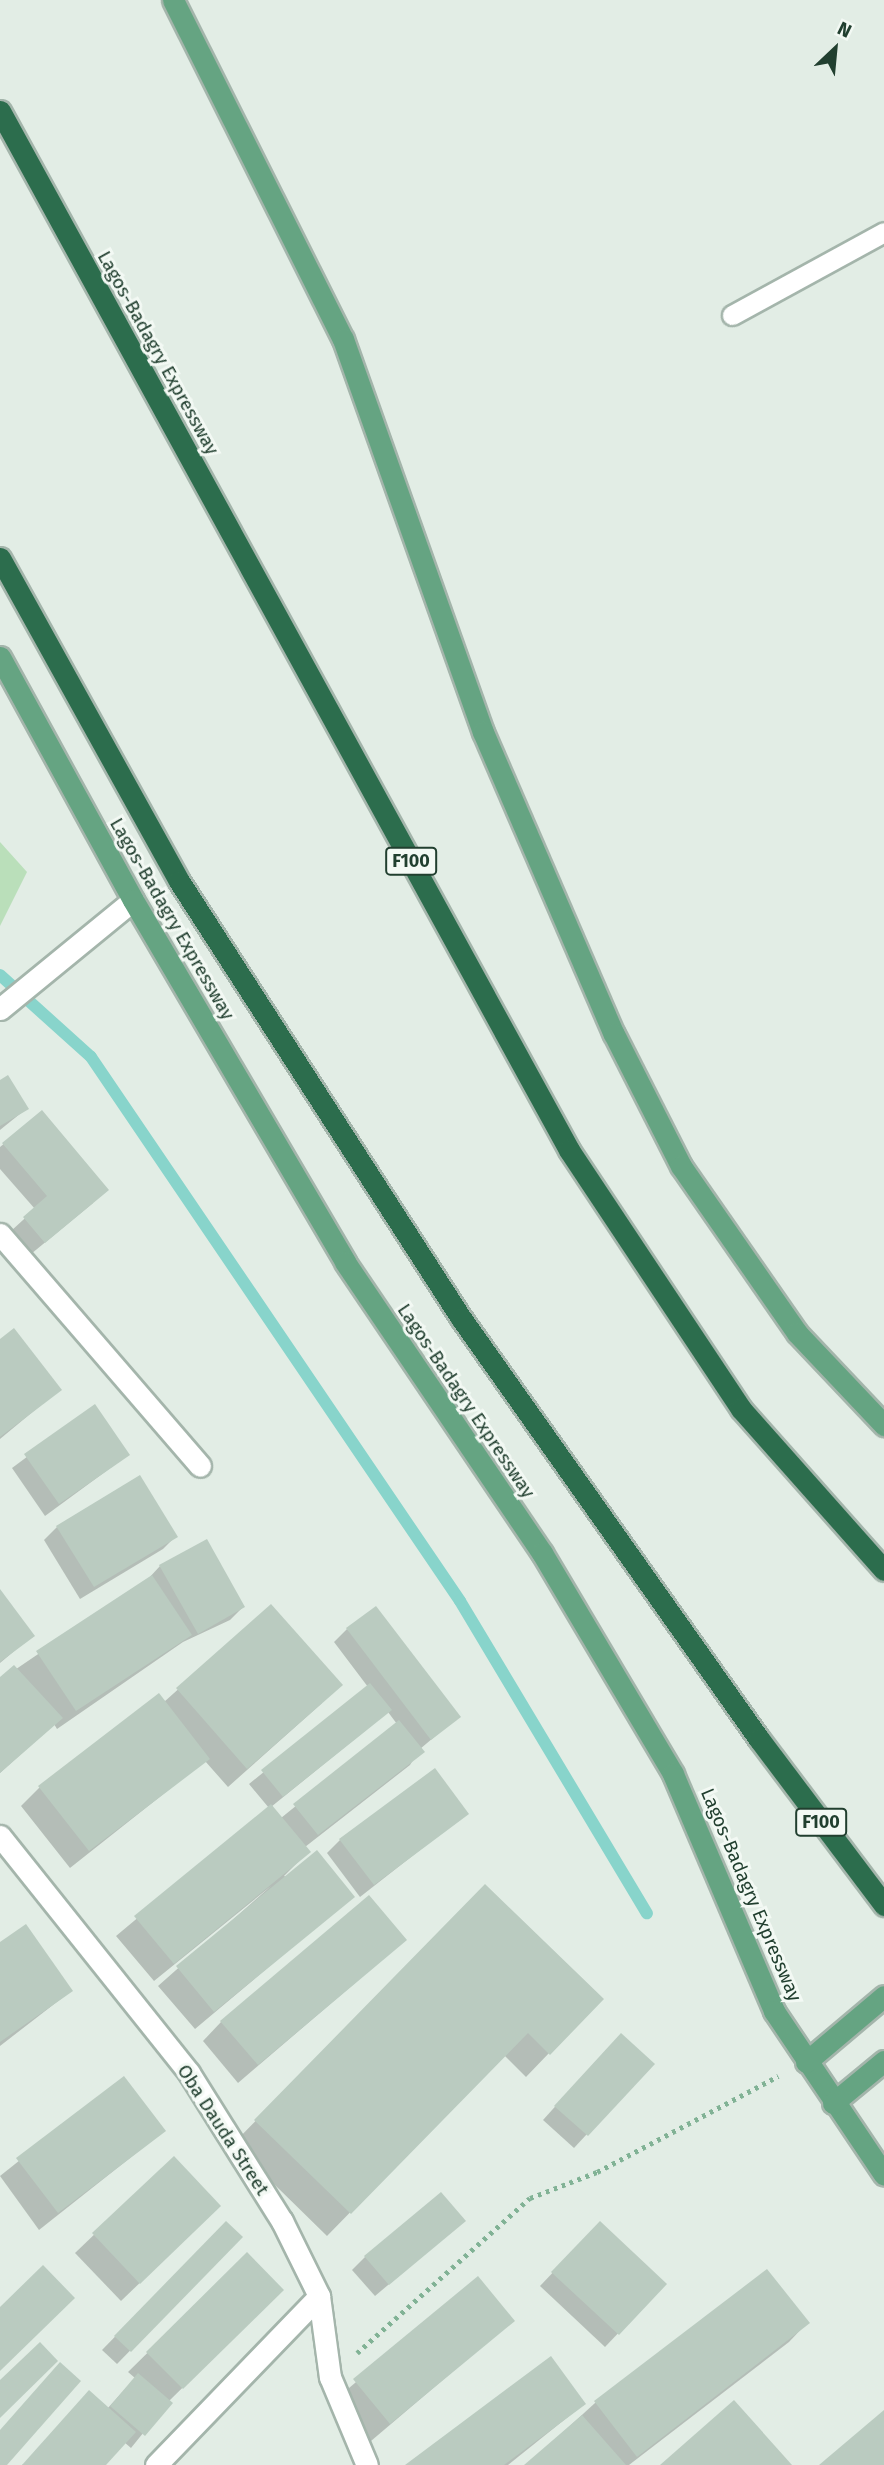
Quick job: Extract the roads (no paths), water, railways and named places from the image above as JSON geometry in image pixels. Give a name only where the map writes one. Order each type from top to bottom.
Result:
[{"type":"highway","name":"Lagos-Badagry Expressway","points":[[0,110],[569,1150],[741,1409],[884,1570]]},
{"type":"highway","name":"Lagos-Badagry Expressway","points":[[0,558],[179,881],[461,1318],[759,1739],[884,1905]]},
{"type":"main road","points":[[173,0],[343,340],[483,732],[614,1034],[681,1166],[797,1333],[884,1424]]},
{"type":"main road","name":"Lagos-Badagry Expressway","points":[[0,657],[133,900],[345,1262],[542,1553],[673,1774],[774,2011],[833,2104],[884,2175]]},
{"type":"main road","points":[[806,2062],[884,1996]]},
{"type":"main road","points":[[833,2104],[884,2061]]},
{"type":"street","points":[[0,1009],[133,900]]},
{"type":"street","points":[[0,1234],[200,1466]]},
{"type":"street","name":"Oba Dauda Street","points":[[0,1836],[189,2073],[282,2221],[319,2296],[330,2377],[367,2465]]},
{"type":"street","points":[[156,2465],[319,2296]]},
{"type":"lane","points":[[732,315],[884,232]]},
{"type":"waterway","points":[[0,975],[91,1057],[460,1601],[647,1913]]}]
